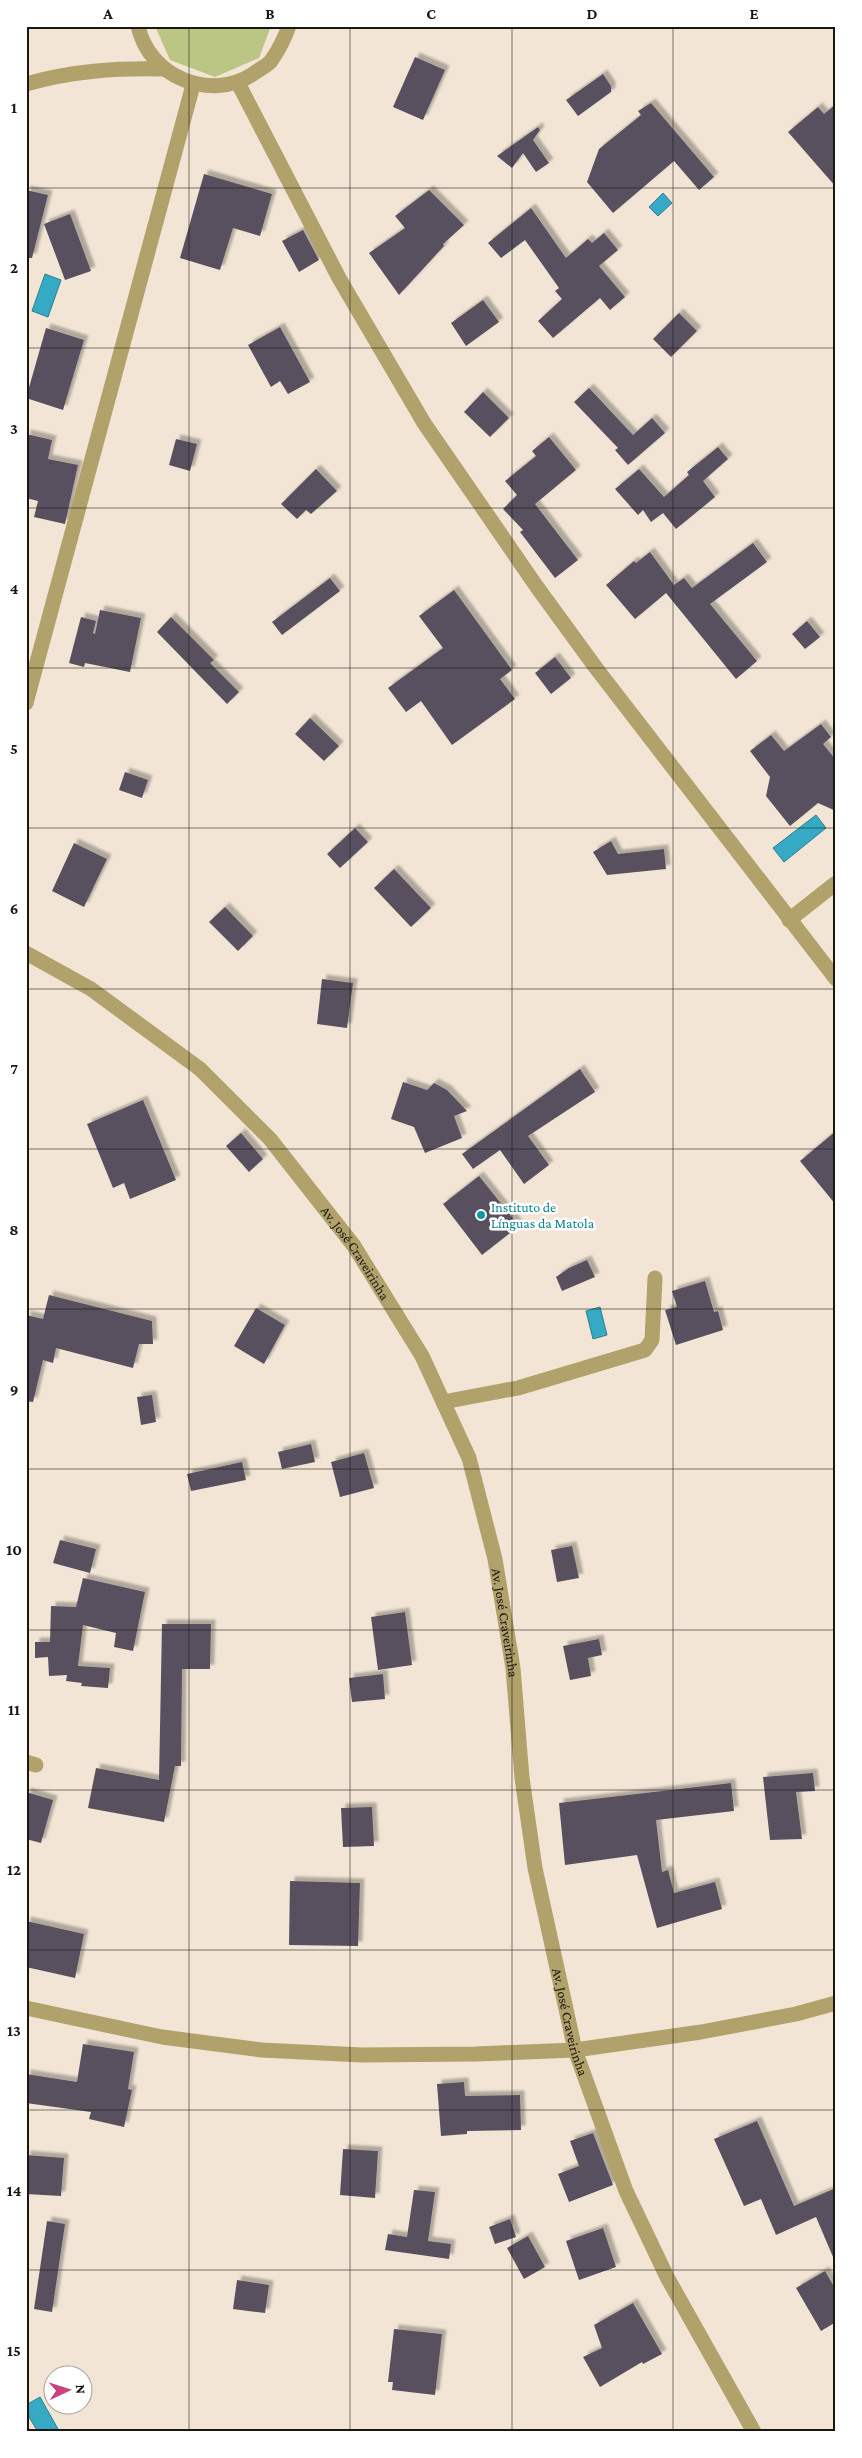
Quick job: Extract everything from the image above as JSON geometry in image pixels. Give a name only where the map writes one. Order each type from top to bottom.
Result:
[{"type":"street","points":[[138,26],[140,36],[149,54],[162,69],[193,85],[238,84],[271,62],[289,26]]},
{"type":"street","points":[[26,84],[55,76],[109,68],[162,69]]},
{"type":"street","points":[[238,84],[339,278],[424,424],[537,587],[596,668],[836,979]]},
{"type":"street","points":[[26,704],[193,85]]},
{"type":"street","points":[[789,920],[836,884]]},
{"type":"street","name":"Av. José Craveirinha","points":[[26,953],[91,989],[200,1069],[270,1139],[354,1246],[422,1356],[469,1458],[495,1559],[513,1668],[522,1778],[535,1868],[575,2050],[626,2191],[667,2277],[754,2432]]},
{"type":"street","points":[[443,1402],[518,1388],[645,1350],[652,1340],[655,1278]]},
{"type":"street","points":[[26,2008],[162,2037],[262,2050],[362,2055],[476,2054],[575,2050],[701,2032],[796,2014],[836,2003]]},
{"type":"green space","points":[[155,26],[271,26],[259,58],[215,77],[170,60]]},
{"type":"water","points":[[663,193],[672,203],[658,216],[649,207]]},
{"type":"water","points":[[45,274],[61,280],[48,317],[32,311]]},
{"type":"water","points":[[816,815],[826,828],[784,862],[773,848]]},
{"type":"water","points":[[600,1307],[607,1335],[593,1339],[586,1311]]},
{"type":"water","points":[[40,2397],[42,2401],[42,2416],[51,2416],[58,2429],[54,2432],[38,2432],[26,2412],[26,2405]]},
{"type":"building","points":[[415,57],[445,70],[423,120],[393,107]]},
{"type":"building","points":[[603,74],[611,86],[611,92],[578,116],[566,100]]},
{"type":"building","points":[[651,103],[714,177],[699,190],[674,161],[613,213],[587,182],[599,149],[641,115],[638,111]]},
{"type":"building","points":[[836,104],[836,187],[788,132],[818,107],[824,114]]},
{"type":"building","points":[[538,127],[540,130],[533,140],[549,163],[536,172],[523,153],[512,168],[497,156]]},
{"type":"building","points":[[204,174],[272,194],[260,236],[233,228],[220,270],[180,258]]},
{"type":"building","points":[[26,190],[48,195],[32,258],[26,258]]},
{"type":"building","points":[[429,190],[464,225],[443,244],[444,246],[399,295],[369,253],[405,228],[395,216]]},
{"type":"building","points":[[531,208],[566,258],[588,239],[592,243],[604,233],[618,250],[599,266],[625,297],[610,310],[600,298],[553,338],[538,321],[562,299],[555,291],[559,288],[525,240],[501,258],[488,243]]},
{"type":"building","points":[[70,214],[91,271],[65,280],[44,224]]},
{"type":"building","points":[[303,230],[319,260],[299,272],[282,241]]},
{"type":"building","points":[[483,300],[499,322],[466,346],[451,323]]},
{"type":"building","points":[[679,313],[697,331],[671,357],[653,339]]},
{"type":"building","points":[[280,327],[310,382],[288,394],[280,381],[271,387],[248,345]]},
{"type":"building","points":[[46,328],[84,340],[63,410],[26,398]]},
{"type":"building","points":[[589,388],[633,435],[652,418],[665,433],[628,465],[615,450],[618,448],[574,402]]},
{"type":"building","points":[[483,392],[509,418],[490,437],[464,412]]},
{"type":"building","points":[[26,434],[52,440],[48,459],[78,465],[65,524],[34,517],[38,501],[26,498]]},
{"type":"building","points":[[549,437],[576,470],[535,504],[578,560],[555,578],[520,532],[523,530],[503,509],[517,495],[505,481],[536,456],[532,451]]},
{"type":"building","points":[[176,439],[197,444],[190,471],[169,465]]},
{"type":"building","points":[[718,447],[728,459],[703,481],[715,497],[676,529],[663,513],[651,522],[643,510],[638,515],[615,489],[639,469],[664,497],[689,475],[687,472]]},
{"type":"building","points":[[316,469],[337,491],[311,514],[306,510],[297,519],[281,504]]},
{"type":"building","points":[[753,543],[767,562],[710,604],[757,661],[736,679],[666,593],[635,619],[606,585],[634,561],[636,563],[650,552],[674,585],[684,578],[692,588]]},
{"type":"building","points":[[330,578],[340,591],[282,635],[272,622]]},
{"type":"building","points":[[454,590],[512,670],[500,679],[515,699],[452,745],[421,701],[406,712],[388,688],[443,648],[419,616]]},
{"type":"building","points":[[100,610],[141,618],[130,672],[85,663],[84,667],[69,663],[81,617],[96,621],[93,633],[95,634]]},
{"type":"building","points":[[171,617],[214,660],[210,663],[239,692],[227,704],[157,632]]},
{"type":"building","points":[[807,621],[820,637],[805,649],[792,634]]},
{"type":"building","points":[[555,657],[571,678],[551,694],[535,673]]},
{"type":"building","points":[[310,718],[339,746],[324,761],[295,734]]},
{"type":"building","points":[[821,724],[831,737],[823,744],[836,760],[836,811],[818,803],[790,826],[766,796],[770,777],[750,751],[771,735],[784,751]]},
{"type":"building","points":[[125,772],[148,780],[142,798],[119,790]]},
{"type":"building","points":[[355,828],[368,842],[340,868],[327,854]]},
{"type":"building","points":[[611,841],[618,854],[664,849],[666,869],[607,875],[593,852]]},
{"type":"building","points":[[74,843],[107,859],[84,907],[52,891]]},
{"type":"building","points":[[394,869],[431,908],[411,927],[374,888]]},
{"type":"building","points":[[225,907],[253,936],[238,951],[209,922]]},
{"type":"building","points":[[322,979],[353,983],[347,1028],[317,1024]]},
{"type":"building","points":[[580,1069],[595,1092],[528,1136],[549,1165],[524,1184],[500,1150],[473,1169],[462,1154]]},
{"type":"building","points":[[403,1082],[427,1090],[434,1083],[447,1090],[467,1111],[454,1116],[462,1138],[425,1153],[414,1127],[391,1119]]},
{"type":"building","points":[[143,1100],[176,1180],[130,1199],[124,1183],[113,1188],[87,1124]]},
{"type":"building","points":[[836,1131],[836,1205],[800,1161]]},
{"type":"building","points":[[241,1133],[263,1159],[249,1172],[226,1146]]},
{"type":"building","name":"Instituto de Línguas da Matola","points":[[479,1176],[519,1226],[482,1255],[443,1204]]},
{"type":"building","points":[[587,1260],[595,1277],[562,1291],[556,1277],[569,1268]]},
{"type":"building","points":[[705,1281],[714,1312],[718,1311],[723,1330],[676,1345],[665,1310],[677,1307],[672,1291]]},
{"type":"building","points":[[49,1295],[152,1321],[153,1344],[139,1344],[133,1368],[56,1348],[53,1363],[43,1360],[33,1402],[26,1401],[26,1315],[43,1319]]},
{"type":"building","points":[[256,1308],[285,1325],[264,1364],[234,1346]]},
{"type":"building","points":[[152,1395],[156,1422],[141,1425],[137,1397]]},
{"type":"building","points":[[311,1444],[315,1462],[282,1469],[278,1452]]},
{"type":"building","points":[[364,1453],[374,1488],[340,1497],[331,1462]]},
{"type":"building","points":[[242,1462],[246,1480],[191,1491],[187,1474]]},
{"type":"building","points":[[60,1540],[96,1549],[90,1573],[53,1563]]},
{"type":"building","points":[[572,1546],[579,1578],[557,1582],[551,1550]]},
{"type":"building","points":[[83,1578],[145,1592],[133,1651],[114,1647],[116,1633],[83,1625],[78,1666],[110,1668],[108,1688],[81,1686],[82,1683],[66,1681],[67,1675],[49,1676],[48,1657],[35,1658],[35,1642],[50,1642],[51,1606],[76,1607]]},
{"type":"building","points":[[405,1612],[412,1665],[378,1670],[371,1617]]},
{"type":"building","points":[[162,1624],[211,1624],[210,1669],[182,1669],[181,1766],[175,1766],[164,1822],[88,1808],[96,1768],[159,1780]]},
{"type":"building","points":[[599,1639],[602,1655],[588,1658],[591,1676],[570,1680],[563,1646]]},
{"type":"building","points":[[383,1674],[385,1699],[352,1702],[349,1678]]},
{"type":"building","points":[[813,1773],[815,1791],[796,1792],[802,1839],[770,1840],[763,1777]]},
{"type":"building","points":[[731,1783],[734,1811],[656,1820],[662,1872],[668,1870],[674,1893],[715,1882],[722,1909],[657,1928],[637,1855],[565,1865],[559,1803]]},
{"type":"building","points":[[26,1792],[53,1800],[41,1843],[26,1839]]},
{"type":"building","points":[[372,1807],[374,1846],[343,1847],[341,1808]]},
{"type":"building","points":[[290,1881],[360,1883],[358,1946],[289,1945]]},
{"type":"building","points":[[26,1921],[84,1934],[75,1978],[26,1967]]},
{"type":"building","points":[[83,2044],[134,2052],[128,2089],[132,2090],[124,2127],[89,2119],[91,2112],[26,2103],[26,2074],[77,2082]]},
{"type":"building","points":[[464,2082],[465,2096],[520,2095],[521,2130],[467,2131],[467,2134],[441,2136],[437,2084]]},
{"type":"building","points":[[757,2121],[794,2206],[836,2188],[836,2264],[816,2217],[776,2235],[761,2199],[744,2206],[714,2139]]},
{"type":"building","points":[[593,2133],[613,2185],[569,2202],[558,2174],[579,2166],[570,2141]]},
{"type":"building","points":[[343,2149],[378,2151],[375,2198],[340,2195]]},
{"type":"building","points":[[26,2155],[64,2158],[61,2196],[26,2194]]},
{"type":"building","points":[[414,2190],[435,2192],[428,2241],[451,2244],[449,2259],[385,2250],[388,2234],[407,2237]]},
{"type":"building","points":[[510,2219],[516,2237],[495,2244],[489,2227]]},
{"type":"building","points":[[47,2221],[65,2224],[52,2312],[34,2309]]},
{"type":"building","points":[[603,2228],[616,2267],[579,2280],[566,2241]]},
{"type":"building","points":[[528,2236],[545,2267],[524,2279],[507,2248]]},
{"type":"building","points":[[825,2271],[836,2290],[836,2322],[821,2331],[796,2288]]},
{"type":"building","points":[[237,2280],[269,2285],[265,2313],[233,2309]]},
{"type":"building","points":[[633,2303],[662,2354],[643,2364],[642,2362],[600,2387],[583,2357],[602,2348],[594,2325]]},
{"type":"building","points":[[394,2329],[442,2334],[435,2395],[392,2390],[393,2382],[388,2382]]},
{"type":"place","name":"Instituto de Línguas da Matola","points":[[481,1215]]}]
